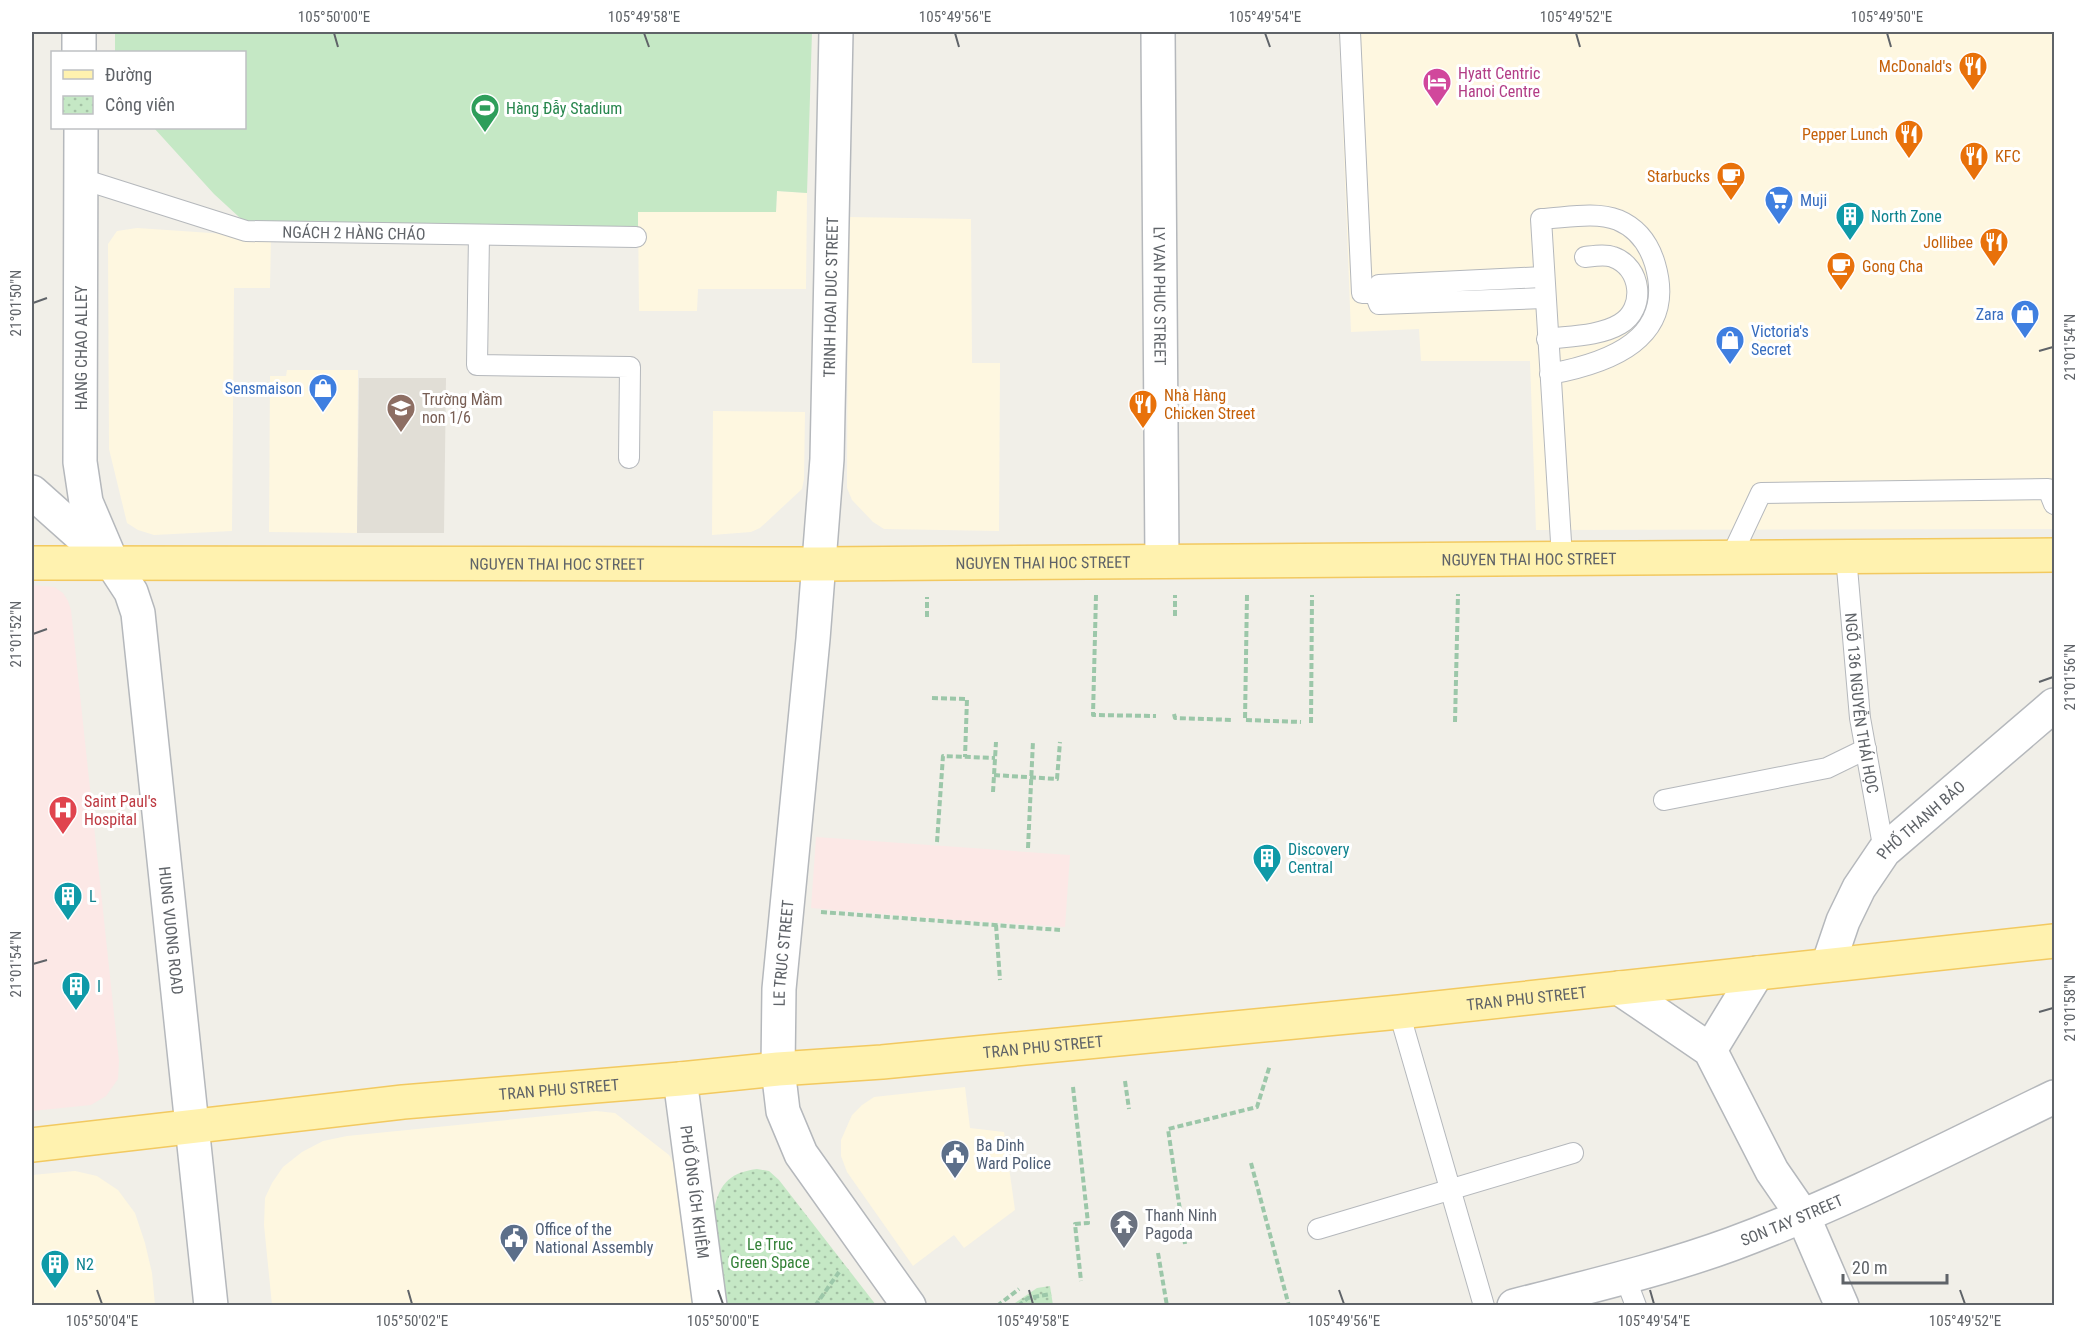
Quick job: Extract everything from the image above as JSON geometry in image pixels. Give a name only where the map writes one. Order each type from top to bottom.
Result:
[{"type":"main road","name":"NGUYEN THAI HOC STREET","points":[[32,563],[820,564],[2055,555]]},
{"type":"main road","name":"TRAN PHU STREET","points":[[32,1145],[403,1102],[882,1062],[1399,1012],[2055,940]]},
{"type":"street","points":[[79,32],[79,51]]},
{"type":"street","name":"TRINH HOAI DUC STREET","points":[[820,564],[827,459],[836,32]]},
{"type":"street","name":"LY VAN PHUC STREET","points":[[1158,32],[1162,561]]},
{"type":"street","name":"HANG CHAO ALLEY","points":[[81,129],[80,462],[86,502],[112,563]]},
{"type":"street","points":[[32,492],[112,563]]},
{"type":"street","name":"HUNG VUONG ROAD","points":[[112,563],[131,592],[138,613],[211,1305]]},
{"type":"street","name":"LE TRUC STREET","points":[[820,564],[779,989],[778,1069],[783,1111],[801,1154],[909,1305]]},
{"type":"street","name":"PHỐ THANH BẢO","points":[[1828,964],[1843,921],[1859,888],[1884,851],[2055,705]]},
{"type":"street","points":[[1710,1050],[1757,973]]},
{"type":"street","points":[[1619,988],[1710,1050],[1772,1171],[1803,1216],[1842,1305]]},
{"type":"street","name":"PHỐ ÔNG ÍCH KHIÊM","points":[[680,1079],[710,1305]]},
{"type":"street","name":"SON TAY STREET","points":[[1514,1305],[1630,1291],[1732,1244],[1803,1216],[2054,1099]]},
{"type":"lane","points":[[1350,32],[1362,293],[1375,293]]},
{"type":"lane","name":"NGÁCH 2 HÀNG CHÁO","points":[[82,179],[246,231],[636,237]]},
{"type":"lane","points":[[1550,374],[1612,357],[1636,342],[1652,322],[1658,306],[1659,290],[1658,275],[1650,248],[1640,235],[1616,219],[1595,216],[1541,219],[1544,298],[1562,558]]},
{"type":"lane","points":[[479,235],[477,366],[630,368],[629,458]]},
{"type":"lane","points":[[1547,339],[1604,330],[1619,325],[1635,310],[1638,298],[1633,271],[1612,256],[1585,257]]},
{"type":"lane","points":[[1543,277],[1378,285],[1375,293],[1379,304],[1544,298]]},
{"type":"lane","points":[[1731,557],[1761,493],[2048,489],[2055,504]]},
{"type":"lane","name":"NGÕ 136 NGUYỄN THÁI HỌC","points":[[1846,556],[1860,718],[1884,851]]},
{"type":"lane","points":[[1664,800],[1827,768],[1866,749]]},
{"type":"lane","points":[[1399,1012],[1484,1305]]},
{"type":"lane","points":[[1318,1229],[1573,1153]]},
{"type":"path","points":[[1455,722],[1458,593]]},
{"type":"path","points":[[1175,594],[1175,616]]},
{"type":"path","points":[[1247,594],[1245,720],[1300,722]]},
{"type":"path","points":[[1311,723],[1312,594]]},
{"type":"path","points":[[1096,595],[1093,715],[1155,716]]},
{"type":"path","points":[[927,596],[927,617]]},
{"type":"path","points":[[932,698],[967,699],[965,757]]},
{"type":"path","points":[[1174,714],[1174,718],[1233,720]]},
{"type":"path","points":[[1028,848],[1033,741]]},
{"type":"path","points":[[993,792],[996,742]]},
{"type":"path","points":[[994,775],[1057,779],[1060,742]]},
{"type":"path","points":[[937,842],[943,756],[995,758]]},
{"type":"path","points":[[817,912],[1060,930]]},
{"type":"path","points":[[996,925],[1000,980]]},
{"type":"path","points":[[1185,1244],[1168,1129],[1257,1107],[1270,1065]]},
{"type":"path","points":[[1125,1081],[1129,1109]]},
{"type":"path","points":[[1073,1087],[1088,1223],[1075,1224],[1081,1281]]},
{"type":"path","points":[[1251,1163],[1289,1305]]},
{"type":"path","points":[[1158,1253],[1167,1305]]},
{"type":"path","points":[[815,1305],[839,1272]]},
{"type":"path","points":[[997,1305],[1019,1289]]},
{"type":"path","points":[[1020,1305],[1028,1298],[1051,1294]]},
{"type":"shaded area","points":[[1339,32],[2054,32],[2054,529],[1536,530],[1530,361],[1421,361],[1419,329],[1351,332]]},
{"type":"shaded area","points":[[777,191],[807,193],[806,289],[698,289],[697,311],[639,311],[638,212],[776,212]]},
{"type":"shaded area","points":[[848,217],[971,219],[972,363],[1000,363],[999,531],[884,529],[873,522],[852,500],[847,488]]},
{"type":"shaded area","points":[[137,228],[271,237],[270,288],[234,288],[232,531],[154,535],[138,530],[127,523],[109,449],[108,244],[117,231]]},
{"type":"shaded area","points":[[287,370],[358,370],[357,533],[269,532],[270,376],[286,376]]},
{"type":"shaded area","name":"Trường Mầm non 1/6","points":[[359,378],[446,378],[444,533],[357,533]]},
{"type":"shaded area","points":[[713,411],[805,412],[802,489],[760,528],[751,532],[712,535]]},
{"type":"shaded area","name":"Saint Paul's Hospital","points":[[32,585],[54,587],[63,593],[71,610],[119,1061],[118,1079],[106,1096],[91,1105],[32,1111]]},
{"type":"shaded area","points":[[816,837],[1070,855],[1065,927],[811,908]]},
{"type":"shaded area","points":[[965,1087],[970,1128],[1004,1132],[1015,1210],[964,1248],[954,1235],[913,1266],[847,1172],[841,1156],[841,1140],[852,1115],[874,1097]]},
{"type":"shaded area","points":[[596,1111],[615,1113],[669,1155],[673,1162],[694,1305],[272,1305],[264,1225],[265,1198],[283,1167],[302,1152],[323,1141],[347,1136]]},
{"type":"shaded area","points":[[75,1171],[97,1176],[118,1190],[135,1213],[152,1273],[155,1305],[32,1305],[32,1175]]},
{"type":"green space","name":"Hàng Ðẫy Stadium","points":[[115,32],[812,32],[807,193],[777,191],[776,212],[638,212],[638,233],[251,228],[214,194],[155,129],[246,129],[246,51],[115,51]]},
{"type":"green space","name":"Le Truc Green Space","points":[[757,1169],[769,1171],[779,1180],[876,1305],[725,1305],[713,1215],[715,1205],[721,1189],[731,1178]]},
{"type":"green space","points":[[1050,1286],[1053,1305],[1012,1305],[1037,1288]]},
{"type":"place","name":"McDonald's","points":[[1973,92]]},
{"type":"place","name":"Hyatt Centric Hanoi Centre","points":[[1437,108]]},
{"type":"place","name":"Hàng Ðẫy Stadium","points":[[485,134]]},
{"type":"place","name":"Pepper Lunch","points":[[1909,160]]},
{"type":"place","name":"KFC","points":[[1974,182]]},
{"type":"place","name":"Starbucks","points":[[1731,202]]},
{"type":"place","name":"Muji","points":[[1779,226]]},
{"type":"place","name":"North Zone","points":[[1850,242]]},
{"type":"place","name":"Jollibee","points":[[1994,268]]},
{"type":"place","name":"Gong Cha","points":[[1841,292]]},
{"type":"place","name":"Zara","points":[[2025,340]]},
{"type":"place","name":"Victoria's Secret","points":[[1730,366]]},
{"type":"place","name":"Sensmaison","points":[[323,414]]},
{"type":"place","name":"Nhà Hàng Chicken Street","points":[[1143,430]]},
{"type":"place","name":"Trường Mầm non 1/6","points":[[401,434]]},
{"type":"place","name":"Saint Paul's Hospital","points":[[63,836]]},
{"type":"place","name":"Discovery Central","points":[[1267,884]]},
{"type":"place","name":"L","points":[[68,922]]},
{"type":"place","name":"I","points":[[76,1012]]},
{"type":"place","name":"Ba Dinh Ward Police","points":[[955,1180]]},
{"type":"place","name":"Thanh Ninh Pagoda","points":[[1124,1250]]},
{"type":"place","name":"Office of the National Assembly","points":[[514,1264]]},
{"type":"place","name":"N2","points":[[55,1290]]}]
